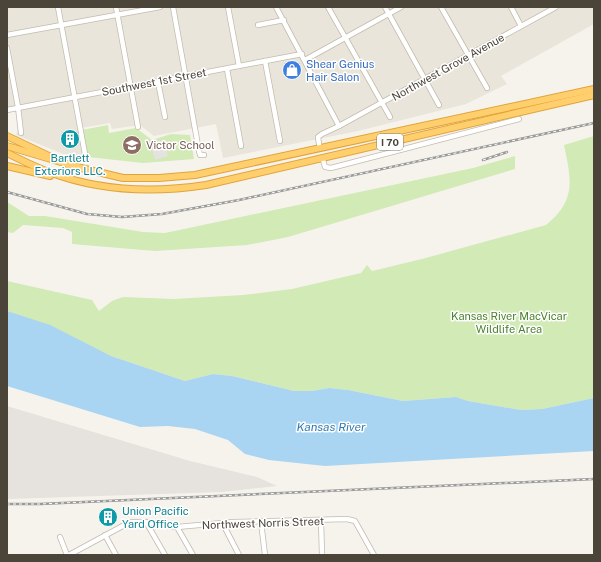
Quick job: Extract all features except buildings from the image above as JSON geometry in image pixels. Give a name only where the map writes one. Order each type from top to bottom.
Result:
[{"type":"highway","name":"I 70","points":[[7,146],[48,160],[56,160],[80,168],[123,178],[185,176],[594,89]]},
{"type":"highway","name":"I 70","points":[[7,153],[50,172],[85,183],[111,188],[158,190],[206,185],[594,95]]},
{"type":"highway","points":[[7,136],[56,160]]},
{"type":"highway","points":[[7,166],[85,183]]},
{"type":"street","points":[[58,7],[85,154]]},
{"type":"street","points":[[116,7],[138,127]]},
{"type":"street","points":[[7,35],[160,7]]},
{"type":"street","points":[[173,7],[199,151],[200,155],[204,155]]},
{"type":"street","points":[[228,7],[239,66]]},
{"type":"street","points":[[276,7],[340,126]]},
{"type":"street","points":[[328,7],[390,117]]},
{"type":"street","points":[[385,7],[439,105]]},
{"type":"street","points":[[305,60],[401,7]]},
{"type":"street","points":[[441,7],[487,88]]},
{"type":"street","points":[[511,7],[521,26]]},
{"type":"street","name":"Northwest Grove Avenue","points":[[319,144],[318,137],[320,134],[340,126],[556,7]]},
{"type":"street","points":[[258,25],[284,20]]},
{"type":"street","points":[[7,48],[18,107],[21,133]]},
{"type":"street","name":"Southwest 1st Street","points":[[7,110],[302,54]]},
{"type":"street","points":[[265,62],[280,141]]},
{"type":"street","points":[[227,69],[241,146]]},
{"type":"street","points":[[158,82],[165,117]]},
{"type":"street","points":[[323,160],[325,166],[331,168],[519,119]]},
{"type":"street","name":"Northwest Norris Street","points":[[68,555],[130,522],[146,522],[177,527],[353,519],[374,555]]},
{"type":"street","points":[[321,520],[322,555]]},
{"type":"street","points":[[146,522],[165,555]]},
{"type":"street","points":[[261,522],[265,555]]},
{"type":"street","points":[[223,524],[239,555]]},
{"type":"street","points":[[177,527],[193,555]]},
{"type":"street","points":[[105,535],[116,555]]},
{"type":"street","points":[[60,537],[68,555]]},
{"type":"shaded area","points":[[7,7],[594,7],[594,24],[501,76],[507,84],[466,104],[358,131],[223,158],[216,124],[154,136],[140,125],[112,129],[110,123],[81,128],[88,157],[81,161],[16,135],[19,127],[14,106],[7,107]]},
{"type":"shaded area","points":[[164,141],[168,156],[155,160],[150,142]]},
{"type":"shaded area","points":[[7,406],[190,461],[257,477],[277,486],[222,492],[7,499]]},
{"type":"green space","points":[[108,125],[109,133],[136,128],[152,140],[171,134],[190,135],[194,159],[143,163],[88,157],[82,130]]},
{"type":"green space","name":"Kansas River MacVicar Wildlife Area","points":[[594,136],[594,398],[542,409],[521,410],[468,401],[456,397],[403,401],[348,390],[329,388],[312,391],[294,391],[232,376],[213,374],[185,381],[111,356],[7,311],[7,281],[92,300],[99,311],[112,301],[123,297],[174,299],[243,295],[292,289],[361,273],[367,265],[372,271],[546,225],[563,207],[567,198],[570,179],[564,145]]},
{"type":"green space","points":[[515,156],[515,169],[288,237],[247,245],[155,251],[72,244],[72,232],[63,228],[23,225],[13,233],[7,232],[7,202],[29,216],[45,216],[143,232],[165,233],[473,168]]},
{"type":"water","name":"Kansas River","points":[[7,311],[50,325],[111,356],[185,381],[213,374],[232,376],[294,391],[312,391],[329,388],[348,390],[403,401],[456,397],[468,401],[521,410],[542,409],[594,398],[594,451],[325,466],[269,460],[245,454],[228,440],[195,429],[168,426],[140,427],[7,386]]},
{"type":"railway","points":[[7,192],[87,214],[122,217],[162,214],[239,200],[594,123]]},
{"type":"railway","points":[[483,160],[507,152]]},
{"type":"railway","points":[[7,504],[40,504],[594,479]]},
{"type":"place","name":"Shear Genius Hair Salon","points":[[292,70]]},
{"type":"place","name":"Bartlett Exteriors LLC.","points":[[70,139]]},
{"type":"place","name":"Victor School","points":[[132,145]]},
{"type":"place","name":"Union Pacific Yard Office","points":[[108,517]]}]
